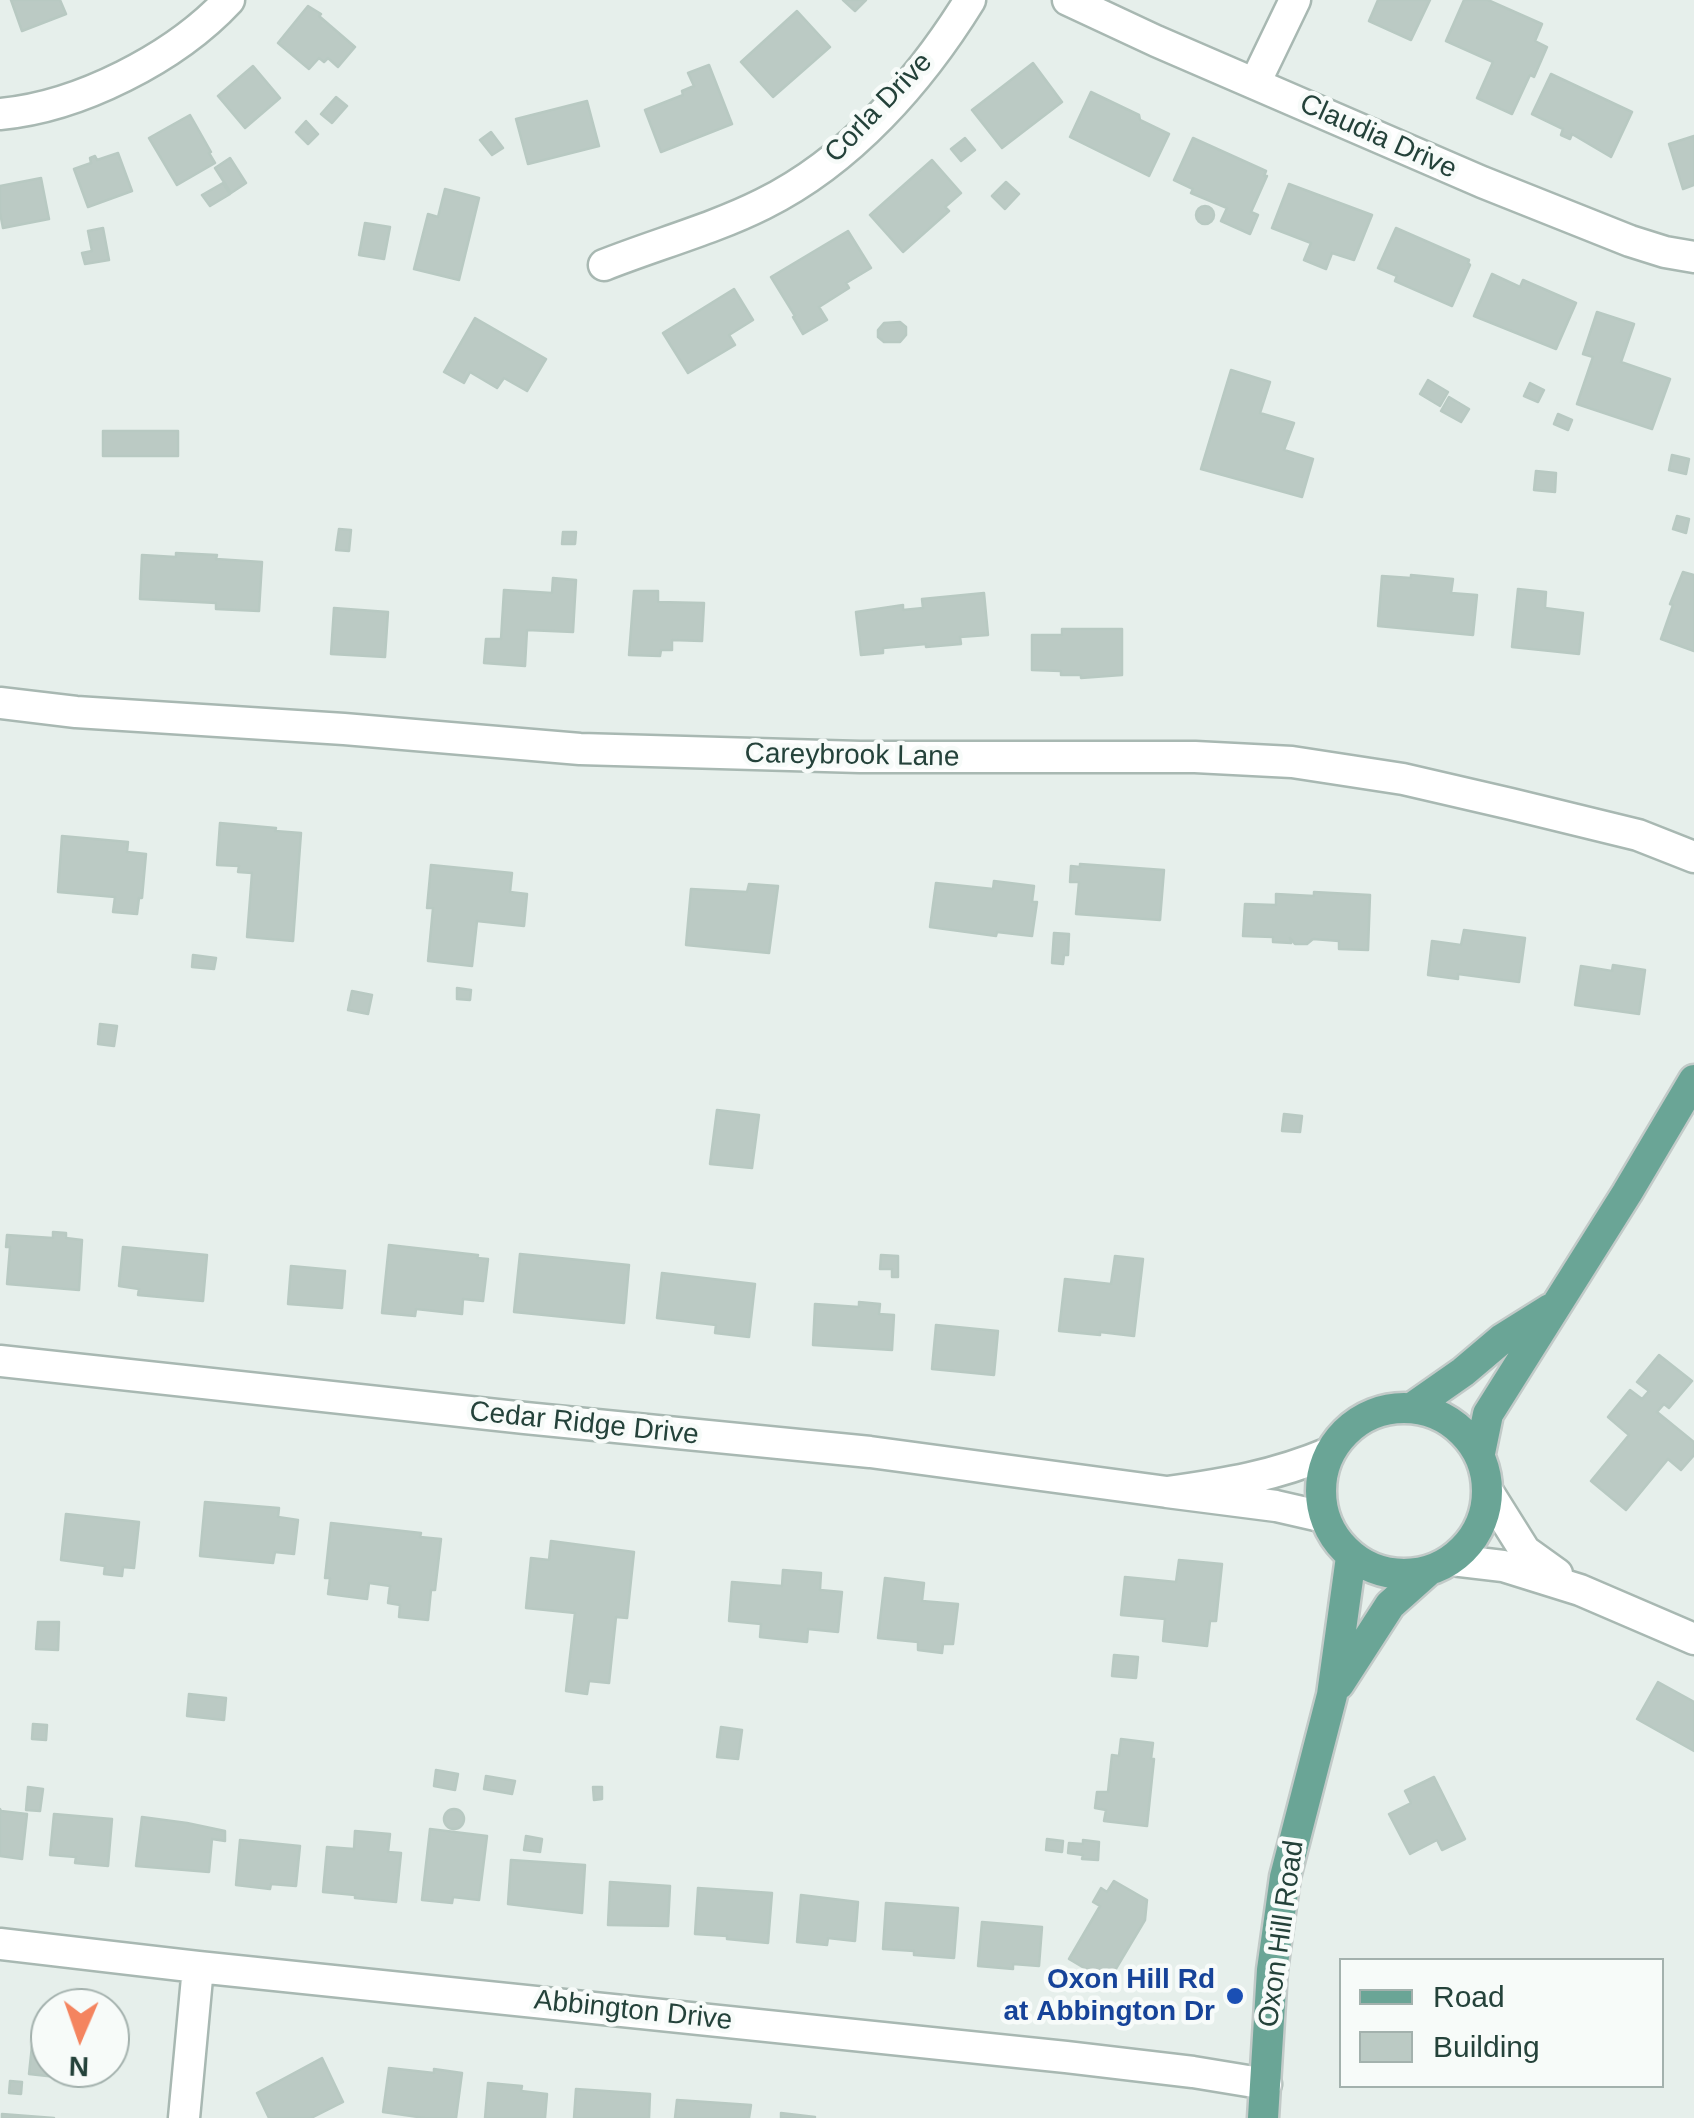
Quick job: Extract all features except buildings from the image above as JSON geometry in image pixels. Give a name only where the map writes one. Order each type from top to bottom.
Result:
[{"type":"main road","points":[[1480,1453],[1488,1414],[1690,1097]]},
{"type":"main road","points":[[1414,1407],[1502,1339],[1557,1304]]},
{"type":"main road","points":[[1414,1407],[1452,1422],[1480,1453],[1487,1472],[1488,1492],[1484,1518],[1471,1542],[1440,1566],[1401,1575],[1374,1570],[1351,1556],[1330,1532],[1320,1496],[1329,1453],[1350,1426],[1380,1410],[1414,1407]]},
{"type":"main road","name":"Oxon Hill Road","points":[[1263,2118],[1272,1970],[1284,1877],[1332,1695],[1351,1556]]},
{"type":"main road","name":"Oxon Hill Road","points":[[1332,1695],[1390,1605],[1440,1566]]},
{"type":"street","points":[[0,114],[52,106],[137,70],[176,47],[229,0]]},
{"type":"street","name":"Corla Drive","points":[[604,265],[722,221],[800,184],[855,141],[880,115],[937,49],[970,0]]},
{"type":"street","name":"Claudia Drive","points":[[1068,0],[1482,182],[1630,240],[1694,258]]},
{"type":"street","points":[[1255,83],[1295,0]]},
{"type":"street","name":"Careybrook Lane","points":[[0,703],[76,712],[580,748],[755,756],[1195,756],[1292,762],[1402,780],[1511,804],[1638,835],[1694,858]]},
{"type":"street","name":"Cedar Ridge Drive","points":[[0,1361],[870,1452],[1276,1506],[1324,1517]]},
{"type":"street","name":"Cedar Ridge Drive","points":[[1168,1492],[1289,1470],[1329,1453]]},
{"type":"street","points":[[1488,1492],[1525,1551],[1580,1590]]},
{"type":"street","points":[[1440,1566],[1503,1566],[1580,1590],[1694,1640]]},
{"type":"street","name":"Abbington Drive","points":[[0,1944],[1046,2055],[1266,2084]]},
{"type":"street","points":[[184,2118],[198,1967]]},
{"type":"place","name":"Oxon Hill Rd at Abbington Dr","points":[[1235,1996]]}]
